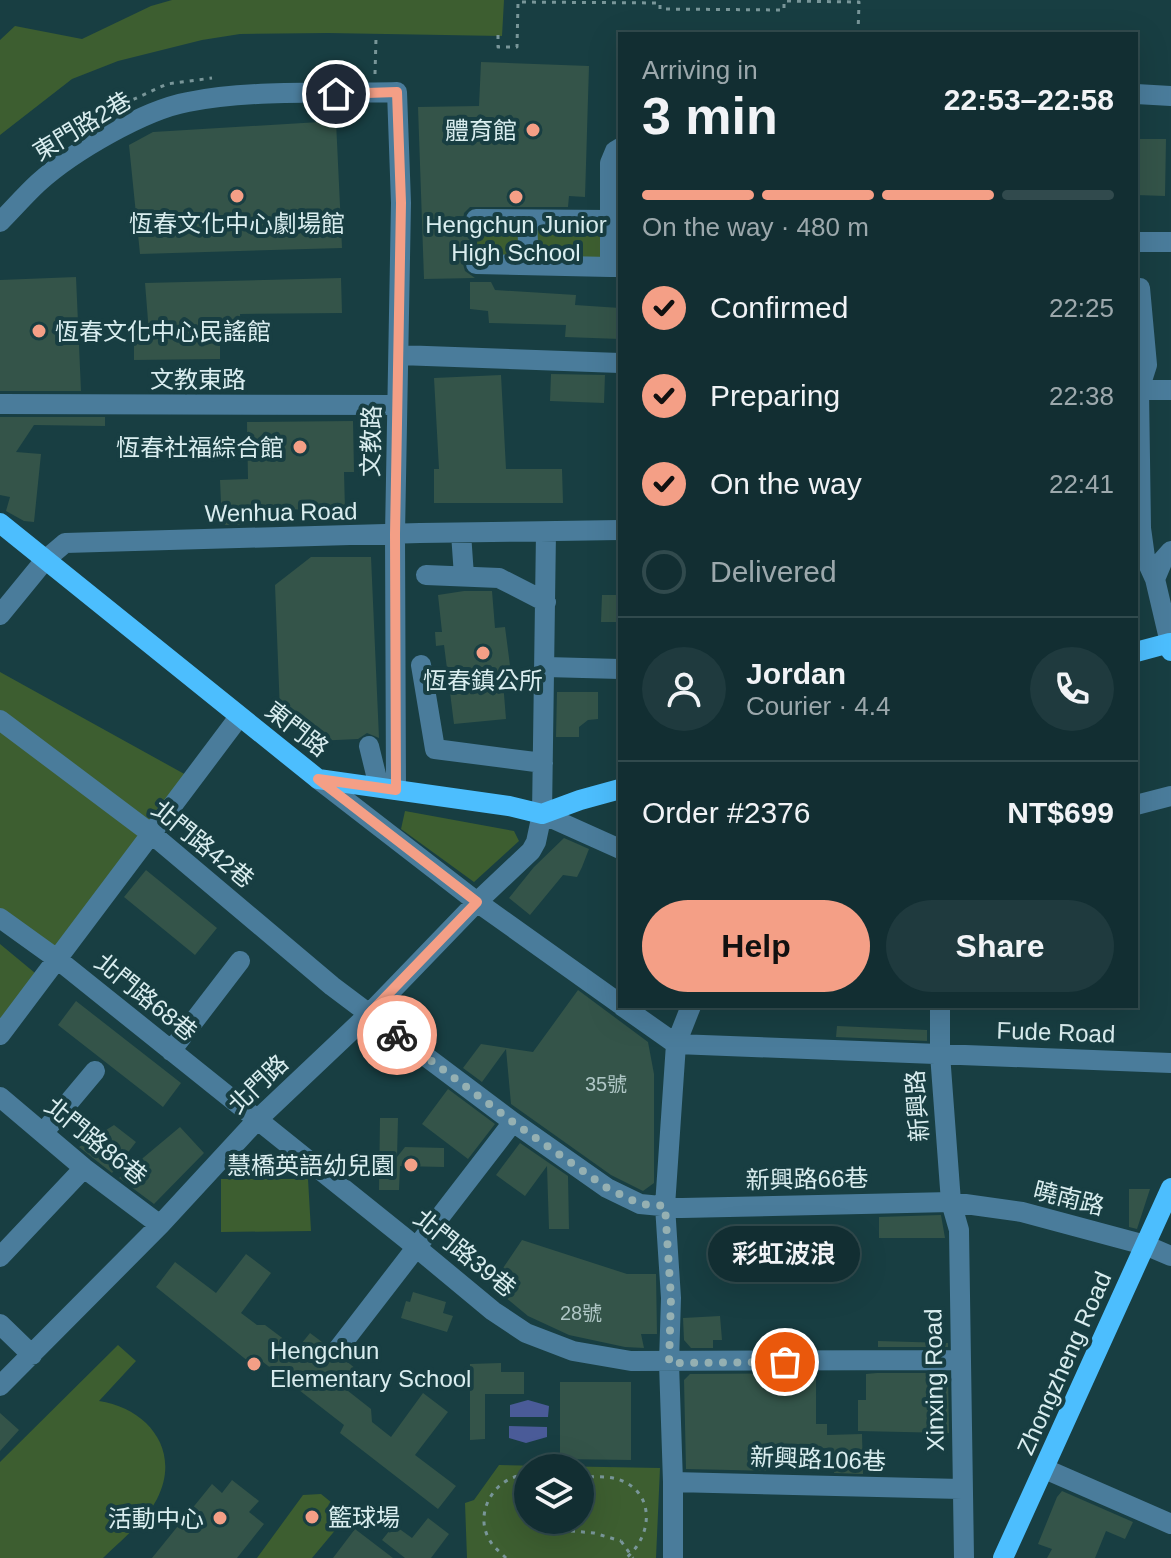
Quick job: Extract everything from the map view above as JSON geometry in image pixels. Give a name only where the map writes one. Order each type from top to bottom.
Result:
[{"type":"main road","name":"東門路","points":[[0,523],[318,779],[509,806],[542,814]]},
{"type":"main road","points":[[1138,652],[1170,647]]},
{"type":"main road","points":[[542,814],[618,790]]},
{"type":"main road","name":"Zhongzheng Road","points":[[1003,1558],[1171,1188]]},
{"type":"street","name":"東門路2巷","points":[[0,222],[39,182],[85,149],[127,125],[187,102],[244,96],[397,92]]},
{"type":"street","name":"文教路","points":[[388,788],[401,203],[397,92]]},
{"type":"street","points":[[1138,94],[1171,96]]},
{"type":"street","points":[[476,264],[615,267],[610,220],[610,163],[618,149]]},
{"type":"street","points":[[476,219],[610,220]]},
{"type":"street","points":[[527,220],[529,265]]},
{"type":"street","points":[[1138,242],[1171,242]]},
{"type":"street","points":[[1138,387],[1147,365],[1140,288]]},
{"type":"street","points":[[399,355],[618,363]]},
{"type":"street","points":[[1138,389],[1171,390]]},
{"type":"street","name":"文教東路","points":[[0,404],[397,405]]},
{"type":"street","points":[[1138,528],[1145,557],[1155,579],[1170,647]]},
{"type":"street","name":"Wenhua Road","points":[[45,560],[65,543],[618,530]]},
{"type":"street","name":"北門路","points":[[0,1386],[160,1225],[257,1120],[369,1014],[531,851],[542,814],[546,532]]},
{"type":"street","points":[[461,533],[464,576]]},
{"type":"street","points":[[1155,579],[1163,560],[1171,551]]},
{"type":"street","points":[[0,615],[45,560]]},
{"type":"street","points":[[426,575],[499,578],[546,602]]},
{"type":"street","points":[[421,665],[435,749],[543,763]]},
{"type":"street","points":[[546,667],[618,669]]},
{"type":"street","points":[[0,1035],[239,717]]},
{"type":"street","name":"北門路42巷","points":[[0,720],[153,835],[369,1014]]},
{"type":"street","points":[[369,746],[388,788]]},
{"type":"street","points":[[318,779],[477,902],[618,1003]]},
{"type":"street","points":[[1138,804],[1171,796]]},
{"type":"street","name":"東門路","points":[[542,814],[618,848]]},
{"type":"street","name":"北門路68巷","points":[[0,918],[57,959],[257,1120]]},
{"type":"street","points":[[171,1051],[240,961]]},
{"type":"street","points":[[625,1008],[676,1044]]},
{"type":"street","points":[[673,1558],[669,1363],[671,1298],[665,1206],[676,1044],[690,1008]]},
{"type":"street","name":"新興路","points":[[940,1008],[940,1054],[951,1202]]},
{"type":"street","points":[[369,1014],[607,1188],[640,1204],[665,1206]]},
{"type":"street","name":"Fude Road","points":[[676,1044],[1171,1063]]},
{"type":"street","points":[[43,1133],[95,1071]]},
{"type":"street","name":"北門路86巷","points":[[0,1097],[84,1168],[160,1225]]},
{"type":"street","name":"北門路39巷","points":[[257,1120],[493,1311],[526,1333],[573,1351],[606,1358],[669,1363],[959,1360]]},
{"type":"street","points":[[338,1349],[513,1122]]},
{"type":"street","points":[[0,1257],[84,1168]]},
{"type":"street","name":"新興路66巷","points":[[665,1206],[951,1202]]},
{"type":"street","name":"曉南路","points":[[951,1202],[1022,1212],[1145,1245],[1171,1256]]},
{"type":"street","name":"Xinxing Road","points":[[951,1202],[959,1230],[964,1558]]},
{"type":"street","points":[[0,1324],[32,1355]]},
{"type":"street","points":[[1045,1469],[1171,1524]]},
{"type":"street","name":"新興路106巷","points":[[673,1482],[961,1489]]},
{"type":"path","points":[[498,35],[498,47],[517,47],[518,2],[660,3],[660,9],[784,10],[784,1],[859,2],[858,32]]},
{"type":"path","points":[[375,74],[376,38]]},
{"type":"path","points":[[506,1558],[487,1537],[486,1506],[494,1491],[514,1477]]},
{"type":"path","points":[[594,1477],[612,1478],[629,1484],[640,1495],[648,1522],[644,1537],[626,1558]]},
{"type":"path","points":[[594,1533],[621,1541],[633,1558]]},
{"type":"green space","points":[[172,0],[504,0],[502,36],[240,34],[118,61],[72,79],[0,135],[0,40],[15,26],[82,39],[151,6]]},
{"type":"green space","points":[[476,224],[523,225],[523,259],[478,259]]},
{"type":"green space","points":[[534,226],[602,226],[602,259],[534,259]]},
{"type":"green space","points":[[0,672],[188,776],[45,960],[0,924]]},
{"type":"green space","points":[[405,811],[514,831],[519,841],[474,882],[401,829]]},
{"type":"green space","points":[[0,944],[35,973],[0,1022]]},
{"type":"green space","points":[[221,1179],[308,1179],[311,1231],[221,1232]]},
{"type":"green space","points":[[118,1345],[136,1361],[99,1401],[132,1412],[155,1434],[165,1464],[164,1481],[157,1499],[139,1523],[103,1558],[0,1558],[0,1462]]},
{"type":"green space","points":[[499,1465],[514,1465],[514,1534],[594,1534],[594,1467],[660,1468],[656,1558],[467,1558],[465,1503],[474,1500]]},
{"type":"green space","name":"籃球場","points":[[321,1494],[337,1507],[337,1528],[312,1558],[257,1558],[303,1495]]},
{"type":"water","points":[[528,1400],[549,1406],[548,1417],[510,1417],[510,1405]]},
{"type":"water","points":[[509,1426],[547,1427],[547,1437],[526,1443],[509,1438]]},
{"type":"building","name":"體育館","points":[[481,62],[589,66],[585,197],[569,196],[568,207],[470,207],[464,213],[463,220],[465,226],[474,232],[474,251],[465,257],[463,264],[465,271],[475,278],[424,279],[418,107],[479,106]]},
{"type":"building","name":"恆春文化中心劇場館","points":[[336,121],[342,248],[140,254],[129,145],[153,132]]},
{"type":"building","points":[[1138,139],[1166,139],[1165,196],[1138,195]]},
{"type":"building","name":"恆春文化中心民謠館","points":[[76,277],[81,391],[0,391],[0,280]]},
{"type":"building","points":[[341,278],[342,313],[240,314],[241,331],[220,331],[220,359],[134,360],[134,334],[149,333],[145,283]]},
{"type":"building","points":[[470,282],[491,282],[495,290],[576,295],[575,305],[618,308],[618,339],[565,337],[566,325],[489,323],[488,311],[470,309]]},
{"type":"building","points":[[551,374],[605,375],[604,403],[550,401]]},
{"type":"building","points":[[501,375],[506,469],[562,469],[563,503],[434,503],[434,469],[439,469],[434,378]]},
{"type":"building","points":[[0,417],[105,417],[105,426],[34,425],[16,452],[41,454],[34,522],[24,521],[6,511],[10,497],[0,495]]},
{"type":"building","name":"恆春社福綜合館","points":[[353,421],[354,472],[344,472],[345,510],[244,509],[245,525],[222,525],[220,480],[248,479],[247,422]]},
{"type":"building","points":[[311,557],[371,557],[379,738],[367,733],[358,739],[315,741],[293,724],[293,714],[280,712],[275,585]]},
{"type":"building","name":"恆春鎮公所","points":[[492,591],[495,628],[505,627],[512,681],[503,682],[506,719],[454,724],[444,645],[436,646],[435,632],[442,632],[438,595]]},
{"type":"building","points":[[602,595],[618,595],[618,622],[601,622]]},
{"type":"building","points":[[557,692],[598,692],[598,719],[588,720],[579,727],[579,737],[556,737]]},
{"type":"building","points":[[564,838],[589,849],[582,867],[577,877],[563,875],[530,915],[509,898],[534,867]]},
{"type":"building","points":[[146,870],[217,928],[195,955],[124,897]]},
{"type":"building","points":[[578,990],[648,1042],[654,1074],[654,1183],[643,1191],[611,1175],[511,1104],[506,1049],[482,1082],[463,1068],[481,1044],[533,1052]]},
{"type":"building","points":[[76,1001],[181,1083],[163,1107],[58,1025]]},
{"type":"building","points":[[837,1026],[927,1030],[927,1041],[836,1037]]},
{"type":"building","points":[[448,1089],[495,1124],[468,1159],[422,1124]]},
{"type":"building","points":[[380,1118],[398,1118],[397,1157],[405,1147],[444,1148],[444,1167],[400,1166],[399,1190],[379,1190]]},
{"type":"building","points":[[114,1125],[136,1142],[112,1173],[79,1147]]},
{"type":"building","points":[[180,1127],[204,1153],[154,1204],[119,1178]]},
{"type":"building","points":[[520,1143],[568,1176],[569,1229],[549,1229],[547,1166],[525,1196],[496,1175]]},
{"type":"building","points":[[1129,1189],[1150,1189],[1137,1229],[1129,1227]]},
{"type":"building","points":[[941,1215],[945,1238],[879,1238],[879,1217]]},
{"type":"building","points":[[522,1240],[627,1274],[656,1274],[657,1334],[641,1334],[644,1348],[625,1347],[569,1335],[528,1316],[500,1293],[506,1286],[497,1277]]},
{"type":"building","points":[[246,1254],[271,1273],[241,1313],[257,1325],[265,1325],[297,1349],[310,1333],[326,1345],[330,1359],[337,1362],[345,1360],[356,1369],[343,1387],[371,1409],[372,1422],[391,1437],[423,1393],[448,1412],[415,1455],[456,1486],[438,1509],[340,1433],[344,1425],[254,1355],[249,1362],[156,1287],[175,1262],[216,1293]]},
{"type":"building","points":[[413,1292],[446,1302],[443,1313],[453,1316],[447,1332],[401,1318],[406,1301],[410,1302]]},
{"type":"building","points":[[720,1316],[722,1340],[713,1340],[713,1348],[691,1348],[684,1340],[683,1318]]},
{"type":"building","points":[[878,1341],[948,1343],[948,1347],[878,1347]]},
{"type":"building","points":[[501,1363],[501,1372],[524,1372],[524,1394],[485,1394],[485,1439],[470,1440],[470,1364]]},
{"type":"building","points":[[816,1373],[816,1424],[827,1424],[827,1435],[862,1434],[863,1474],[834,1473],[833,1448],[776,1449],[776,1471],[686,1469],[684,1380],[690,1374]]},
{"type":"building","points":[[948,1373],[949,1433],[858,1431],[858,1400],[866,1400],[866,1374]]},
{"type":"building","points":[[560,1382],[631,1382],[631,1460],[594,1459],[594,1454],[560,1454]]},
{"type":"building","points":[[0,1413],[19,1430],[0,1451]]},
{"type":"building","name":"活動中心","points":[[232,1480],[259,1501],[249,1512],[264,1524],[237,1558],[152,1558],[212,1484],[222,1493]]},
{"type":"building","points":[[1062,1491],[1133,1522],[1125,1539],[1106,1531],[1095,1558],[1047,1558],[1052,1549],[1038,1544]]},
{"type":"building","points":[[428,1518],[449,1534],[431,1558],[405,1558],[382,1540],[394,1525],[412,1538]]},
{"type":"building","points":[[355,1529],[393,1558],[333,1558]]},
{"type":"way so far","points":[[397,1035],[607,1188],[640,1204],[665,1206],[671,1298],[669,1363],[785,1362]]},
{"type":"place","name":"體育館","points":[[533,130]]},
{"type":"place","name":"恆春文化中心劇場館","points":[[237,196]]},
{"type":"place","name":"Hengchun Junior High School","points":[[516,197]]},
{"type":"place","name":"恆春文化中心民謠館","points":[[39,331]]},
{"type":"place","name":"恆春社福綜合館","points":[[300,447]]},
{"type":"place","name":"恆春鎮公所","points":[[483,653]]},
{"type":"place","name":"慧橋英語幼兒園","points":[[411,1165]]},
{"type":"place","name":"彩虹波浪","points":[[785,1362]]},
{"type":"place","name":"Hengchun Elementary School","points":[[254,1364]]},
{"type":"place","name":"籃球場","points":[[312,1517]]},
{"type":"place","name":"活動中心","points":[[220,1518]]},
{"type":"route","points":[[336,94],[397,92],[401,203],[395,534],[396,790],[318,779],[477,902],[369,1014],[397,1035]]}]
